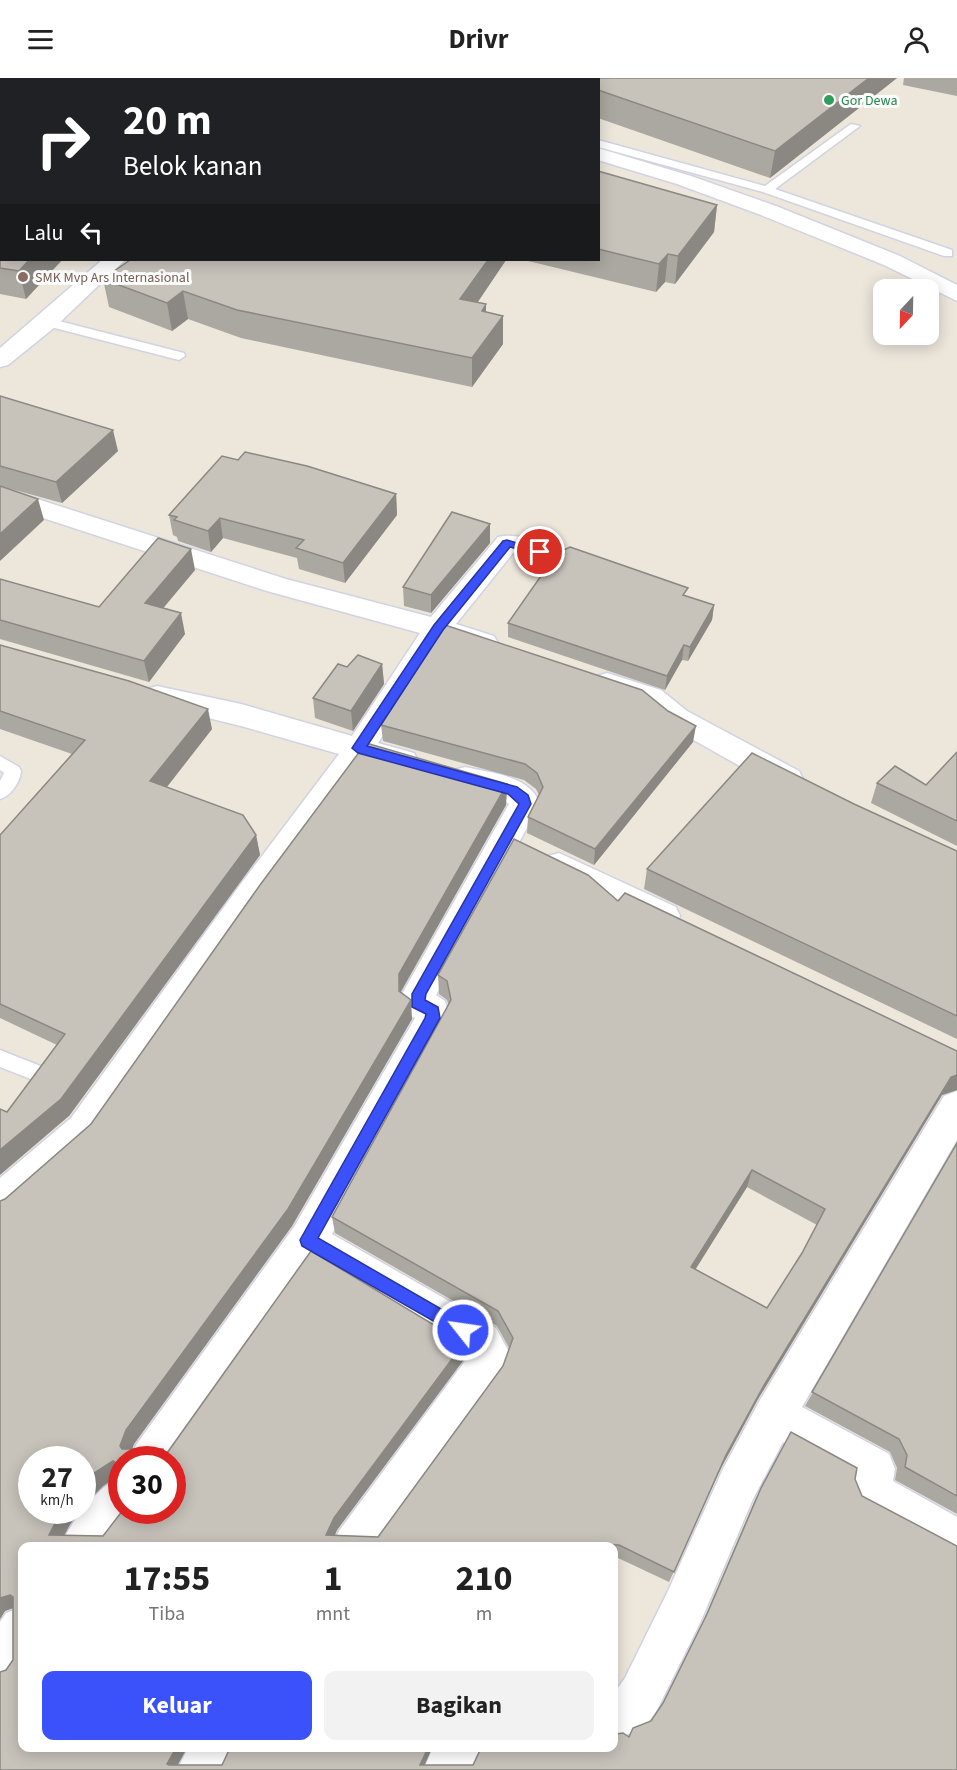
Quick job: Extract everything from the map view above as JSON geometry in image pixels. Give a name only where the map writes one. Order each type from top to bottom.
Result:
[{"type":"street","points":[[600,154],[747,202],[932,279]]},
{"type":"street","points":[[937,279],[953,258]]},
{"type":"street","points":[[0,360],[47,322],[113,261]]},
{"type":"street","points":[[939,283],[957,294]]},
{"type":"street","points":[[0,495],[92,523],[247,576],[438,627],[511,652]]},
{"type":"street","points":[[0,1202],[35,1169],[73,1141],[84,1129],[358,748],[438,627],[507,543],[556,556]]},
{"type":"street","points":[[584,676],[651,696],[677,718],[807,788]]},
{"type":"street","points":[[134,689],[241,715],[512,790],[523,798],[525,804],[416,1000],[433,1011],[433,1018],[308,1240],[161,1446]]},
{"type":"street","points":[[506,839],[688,928]]},
{"type":"street","points":[[618,1715],[628,1711],[641,1694],[684,1607],[738,1484],[775,1415],[957,1107]]},
{"type":"street","points":[[308,1240],[482,1342],[490,1354],[487,1365],[357,1542]]},
{"type":"street","points":[[775,1415],[874,1469],[870,1491],[957,1541]]},
{"type":"street","points":[[86,1542],[108,1515]]},
{"type":"street","points":[[0,1661],[18,1635]]},
{"type":"street","points":[[201,1770],[212,1752]]},
{"type":"street","points":[[447,1770],[456,1752]]},
{"type":"lane","points":[[767,190],[855,126]]},
{"type":"lane","points":[[600,144],[767,190],[953,258]]},
{"type":"lane","points":[[47,322],[179,356]]},
{"type":"lane","points":[[0,762],[13,771],[12,778],[0,793]]},
{"type":"lane","points":[[0,1058],[41,1075]]},
{"type":"building","points":[[600,78],[869,78],[775,151],[600,91]]},
{"type":"building","points":[[600,172],[717,205],[678,256],[668,254],[659,264],[600,249]]},
{"type":"building","points":[[0,261],[28,261],[19,271],[0,268]]},
{"type":"building","points":[[129,261],[487,261],[460,299],[486,304],[482,311],[503,316],[472,358],[237,310],[183,291],[167,303],[103,279]]},
{"type":"building","points":[[0,396],[113,430],[56,482],[0,466]]},
{"type":"building","points":[[245,452],[307,466],[396,494],[343,563],[296,548],[304,540],[220,518],[208,531],[174,520],[177,517],[169,515],[222,456],[238,460]]},
{"type":"building","points":[[0,486],[38,499],[0,534]]},
{"type":"building","points":[[452,512],[490,524],[431,595],[403,587]]},
{"type":"building","points":[[158,538],[191,549],[145,603],[181,613],[144,661],[0,620],[0,579],[99,607]]},
{"type":"building","points":[[570,547],[688,588],[683,595],[714,605],[690,647],[684,645],[667,676],[508,623],[557,553]]},
{"type":"building","points":[[445,625],[642,690],[668,711],[696,726],[595,849],[528,817],[543,787],[537,773],[525,764],[381,725]]},
{"type":"building","points":[[0,645],[129,681],[208,709],[150,781],[243,815],[256,835],[61,1099],[0,1150],[0,1109],[7,1112],[65,1034],[0,1004],[0,835],[85,740],[0,711]]},
{"type":"building","points":[[358,655],[382,664],[351,711],[313,698],[338,664],[347,667]]},
{"type":"building","points":[[366,743],[507,784],[399,974],[399,991],[411,1000],[288,1209],[126,1430],[120,1446],[108,1446],[108,1464],[96,1472],[96,1446],[18,1446],[18,1524],[55,1524],[49,1535],[103,1536],[112,1524],[186,1524],[186,1446],[172,1446],[311,1251],[464,1343],[334,1518],[326,1535],[378,1537],[503,1366],[513,1338],[498,1311],[332,1217],[451,1000],[447,981],[438,975],[514,839],[588,875],[618,901],[625,893],[957,1051],[957,1075],[951,1077],[764,1385],[726,1455],[674,1572],[618,1545],[618,1542],[18,1542],[18,1752],[174,1752],[167,1764],[169,1765],[222,1765],[228,1752],[426,1752],[420,1765],[473,1765],[479,1752],[618,1752],[618,1734],[623,1733],[629,1737],[633,1728],[651,1721],[663,1703],[707,1614],[761,1488],[791,1432],[857,1468],[855,1479],[862,1496],[957,1546],[957,1770],[0,1770],[0,1672],[6,1670],[13,1660],[13,1597],[10,1595],[0,1598],[0,1201],[91,1124],[260,885]],"holes":[[[752,1170],[825,1209],[802,1253],[767,1308],[691,1267]]]},
{"type":"building","points":[[957,752],[957,821],[877,783],[895,766],[926,785]]},
{"type":"building","points":[[752,753],[854,804],[957,851],[957,1016],[647,869]]},
{"type":"building","points":[[957,1143],[957,1496],[905,1467],[907,1455],[899,1439],[812,1392]]},
{"type":"place","name":"Gor Dewa","points":[[829,100]]},
{"type":"place","name":"SMK Mvp Ars Internasional","points":[[23,277]]},
{"type":"route","points":[[463,1330],[308,1240],[433,1018],[433,1011],[417,1003],[416,1000],[525,804],[523,798],[512,790],[358,748],[438,627],[507,543],[540,552]]}]
